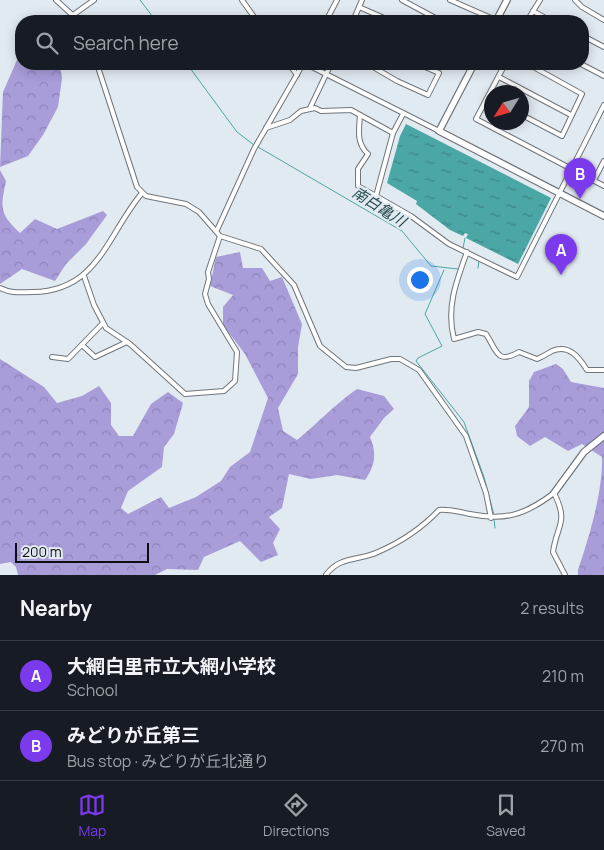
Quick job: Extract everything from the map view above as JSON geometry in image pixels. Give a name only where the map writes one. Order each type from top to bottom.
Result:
[{"type":"street","points":[[56,0],[73,15],[94,0]]},
{"type":"street","points":[[242,0],[253,15]]},
{"type":"street","points":[[329,15],[337,0]]},
{"type":"street","points":[[356,15],[362,0]]},
{"type":"street","points":[[402,0],[430,15]]},
{"type":"street","points":[[450,0],[484,15]]},
{"type":"street","points":[[500,15],[507,0]]},
{"type":"street","points":[[531,15],[540,0]]},
{"type":"street","points":[[575,0],[582,7],[604,20]]},
{"type":"street","points":[[359,7],[377,15]]},
{"type":"street","points":[[533,11],[540,15]]},
{"type":"street","points":[[589,39],[604,47]]},
{"type":"street","points":[[589,68],[604,76]]},
{"type":"street","points":[[84,276],[103,323],[185,394],[224,391],[231,387],[235,381],[237,352],[208,304],[205,294],[209,278],[208,272],[220,236],[218,230],[199,212],[186,204],[142,193],[137,187],[99,70]]},
{"type":"street","points":[[293,70],[297,75]]},
{"type":"street","points":[[218,230],[266,128],[300,70]]},
{"type":"street","points":[[315,70],[560,192],[604,216]]},
{"type":"street","points":[[310,108],[328,70]]},
{"type":"street","points":[[378,70],[428,95],[439,73],[432,70]]},
{"type":"street","points":[[439,131],[471,70]]},
{"type":"street","points":[[496,85],[502,70]]},
{"type":"street","points":[[529,119],[562,136],[582,94],[539,70]]},
{"type":"street","points":[[499,77],[571,115]]},
{"type":"street","points":[[360,115],[359,140],[361,148],[368,154],[358,169],[358,186],[411,216],[449,244],[516,277],[573,169],[604,105]]},
{"type":"street","points":[[484,107],[476,119],[484,123]]},
{"type":"street","points":[[266,128],[290,120],[302,111],[310,108],[321,111],[350,110],[393,132]]},
{"type":"street","points":[[376,196],[393,132],[403,114]]},
{"type":"street","points":[[501,130],[537,153],[573,169],[604,186]]},
{"type":"street","points":[[594,180],[604,161]]},
{"type":"street","points":[[0,288],[19,294],[44,292],[69,286],[84,276],[142,193]]},
{"type":"street","points":[[220,236],[261,249],[276,264],[294,285],[320,346],[346,367],[356,368],[391,359],[400,359],[419,370],[466,436],[486,493],[491,518]]},
{"type":"street","points":[[467,252],[453,293],[450,309],[450,323],[454,340],[478,332],[486,334],[496,353],[505,358],[519,352],[537,359],[551,352],[562,350],[578,354],[587,370],[604,370]]},
{"type":"street","points":[[52,357],[68,359],[103,323]]},
{"type":"street","points":[[82,344],[95,356],[127,342]]},
{"type":"street","points":[[326,575],[330,567],[338,562],[377,553],[414,533],[439,510],[491,518],[518,514],[554,493],[584,452],[604,436]]},
{"type":"street","points":[[554,493],[562,509],[562,520],[554,552],[565,575]]},
{"type":"green space","points":[[15,65],[15,70],[61,70],[62,78],[58,107],[43,135],[28,156],[0,167],[3,92]]},
{"type":"green space","points":[[0,170],[6,181],[3,210],[5,216],[20,233],[35,219],[57,229],[103,211],[107,215],[86,244],[66,264],[55,281],[22,269],[0,284]]},
{"type":"green space","points":[[240,252],[243,268],[262,268],[270,281],[282,277],[302,324],[298,347],[298,374],[278,408],[283,431],[297,440],[357,389],[384,396],[394,409],[384,418],[370,437],[374,448],[374,459],[371,470],[365,480],[337,475],[311,479],[289,474],[282,508],[269,517],[280,529],[273,543],[278,555],[261,562],[240,541],[204,557],[198,570],[167,569],[155,575],[18,575],[16,567],[11,562],[0,564],[0,359],[44,387],[57,403],[82,396],[99,386],[111,403],[111,425],[119,436],[133,436],[151,404],[168,392],[183,403],[174,434],[164,447],[162,467],[128,491],[121,508],[128,514],[161,497],[169,508],[196,497],[221,481],[230,467],[250,452],[268,398],[245,354],[223,325],[223,307],[233,295],[210,286],[216,257]]},
{"type":"green space","points":[[556,364],[563,369],[571,382],[604,388],[604,575],[578,575],[598,499],[602,457],[582,444],[568,451],[545,437],[530,446],[517,436],[515,426],[529,407],[529,381],[534,372]]},
{"type":"water","points":[[406,124],[551,198],[518,264],[466,238],[468,234],[465,233],[463,236],[450,230],[416,204],[417,201],[387,183],[400,136]]},
{"type":"waterway","name":"南白亀川","points":[[140,0],[151,15]]},
{"type":"waterway","name":"南白亀川","points":[[191,70],[237,132],[254,145]]},
{"type":"waterway","name":"南白亀川","points":[[258,147],[402,231],[431,266],[458,269]]},
{"type":"waterway","points":[[465,238],[463,248],[476,255]]},
{"type":"waterway","points":[[478,268],[479,261]]},
{"type":"waterway","name":"南白亀川","points":[[444,270],[425,314],[442,346],[418,358],[416,361],[464,422],[484,477],[494,515]]},
{"type":"waterway","name":"南白亀川","points":[[494,519],[495,528]]},
{"type":"place","name":"みどりが丘第三","points":[[580,199]]},
{"type":"place","name":"大網白里市立大網小学校","points":[[561,275]]}]
